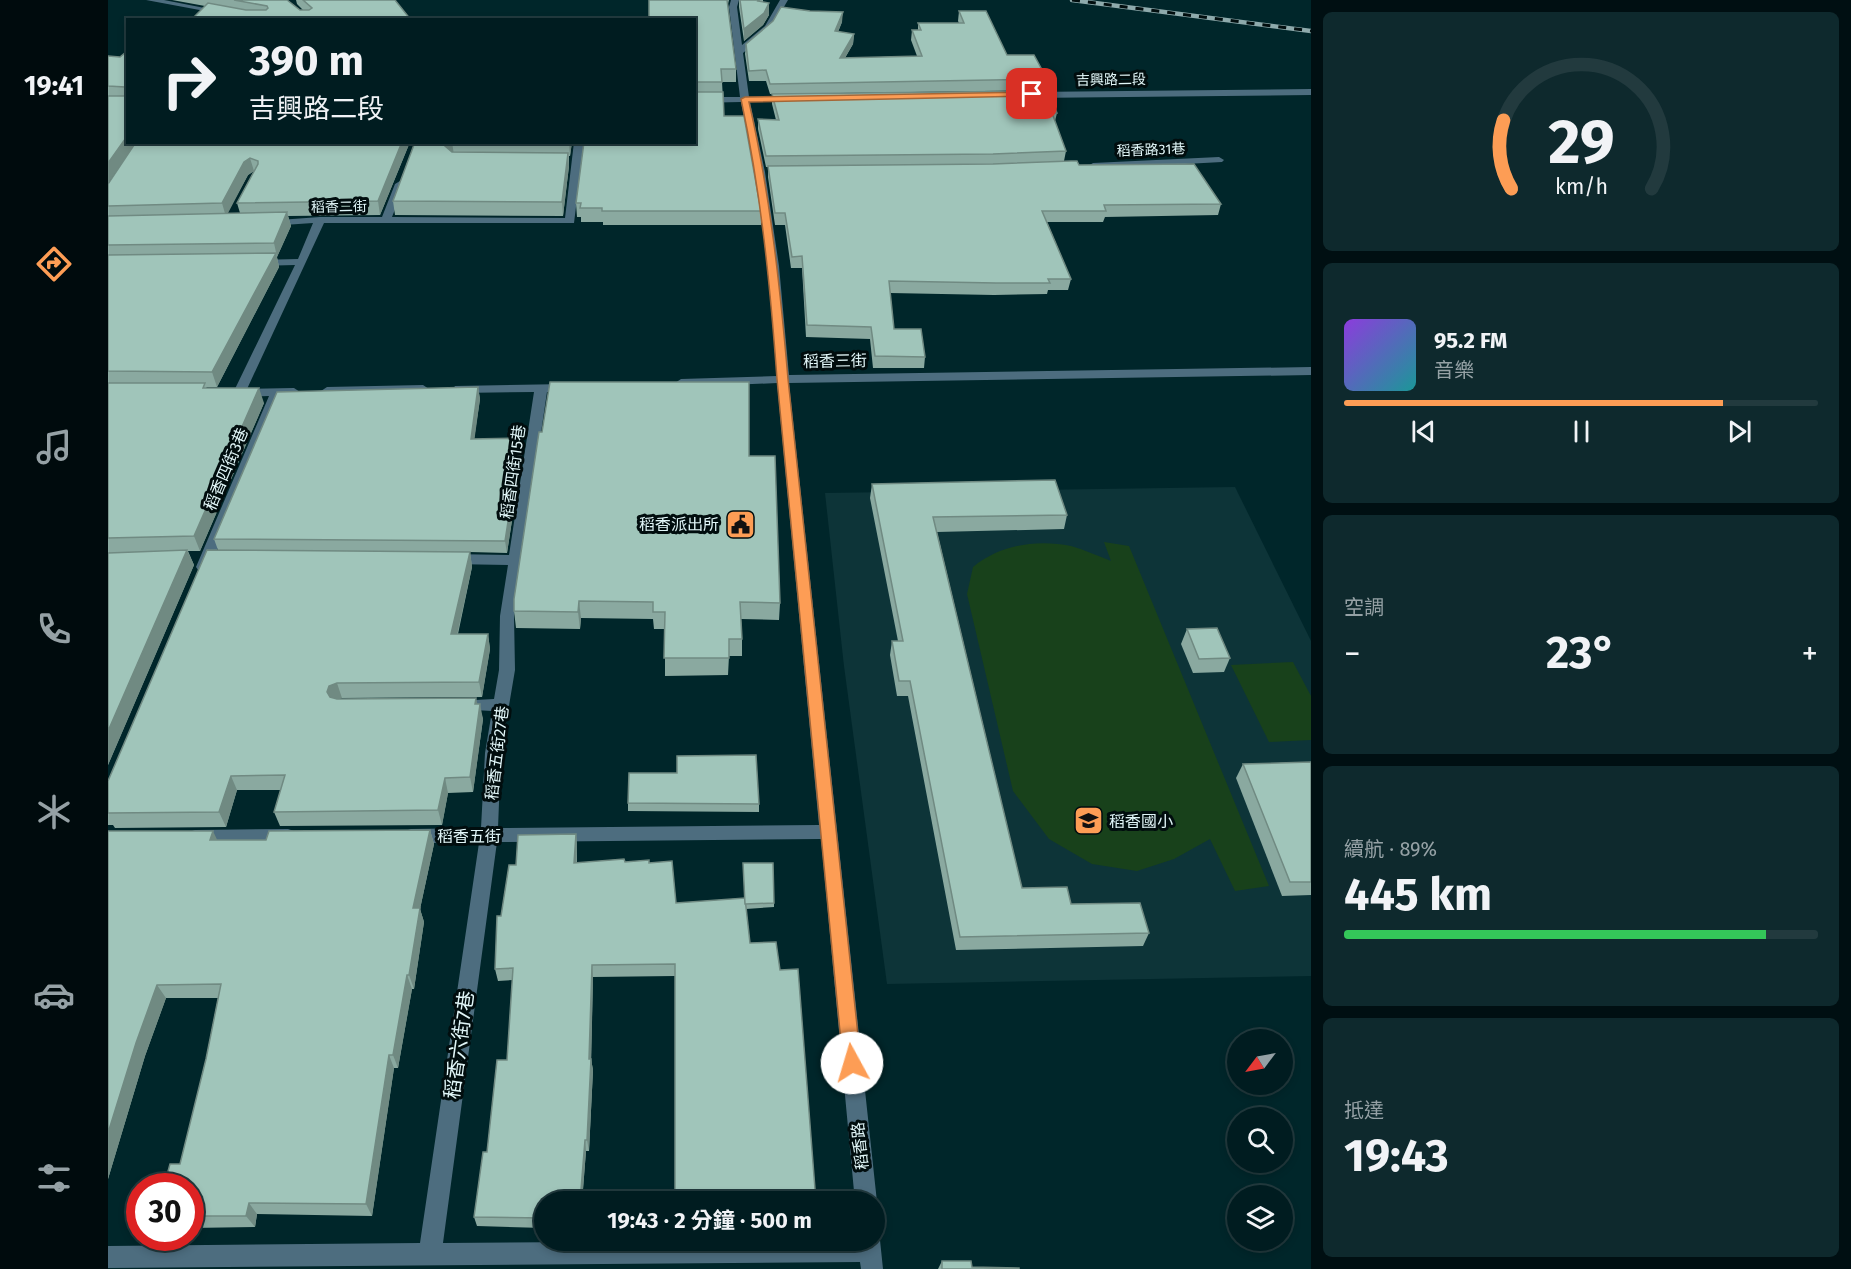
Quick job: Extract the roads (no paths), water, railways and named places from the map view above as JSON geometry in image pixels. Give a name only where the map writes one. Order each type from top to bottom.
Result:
[{"type":"street","points":[[150,0],[230,14]]},
{"type":"street","name":"稻香路","points":[[735,0],[733,7],[745,99],[766,172],[783,379],[865,1191]]},
{"type":"street","points":[[739,52],[768,27],[784,0]]},
{"type":"street","name":"吉興路二段","points":[[1024,95],[1311,92]]},
{"type":"street","points":[[696,100],[803,98]]},
{"type":"street","points":[[567,161],[578,161],[579,144]]},
{"type":"street","name":"稻香路31巷","points":[[1082,166],[1219,160]]},
{"type":"street","name":"稻香二街","points":[[253,223],[320,220],[570,221],[578,161]]},
{"type":"street","points":[[386,220],[403,176]]},
{"type":"street","points":[[320,220],[302,262],[233,393],[575,387]]},
{"type":"street","points":[[245,263],[302,262]]},
{"type":"street","name":"稻香三街","points":[[668,383],[783,379],[1311,371]]},
{"type":"street","name":"稻香四街15巷","points":[[507,670],[507,616],[541,389]]},
{"type":"street","name":"稻香四街3巷","points":[[197,579],[276,393]]},
{"type":"street","points":[[433,559],[516,560]]},
{"type":"street","name":"稻香五街27巷","points":[[489,836],[493,753],[507,670]]},
{"type":"street","points":[[445,706],[502,705]]},
{"type":"street","name":"稻香五街","points":[[394,836],[829,832]]},
{"type":"street","points":[[179,837],[310,836]]},
{"type":"street","name":"稻香六街7巷","points":[[430,1254],[489,836]]},
{"type":"street","points":[[108,1257],[871,1253]]},
{"type":"railway","points":[[1072,0],[1311,31]]},
{"type":"place","name":"稻香派出所","points":[[740,524]]},
{"type":"place","name":"稻香國小","points":[[1088,821]]}]
